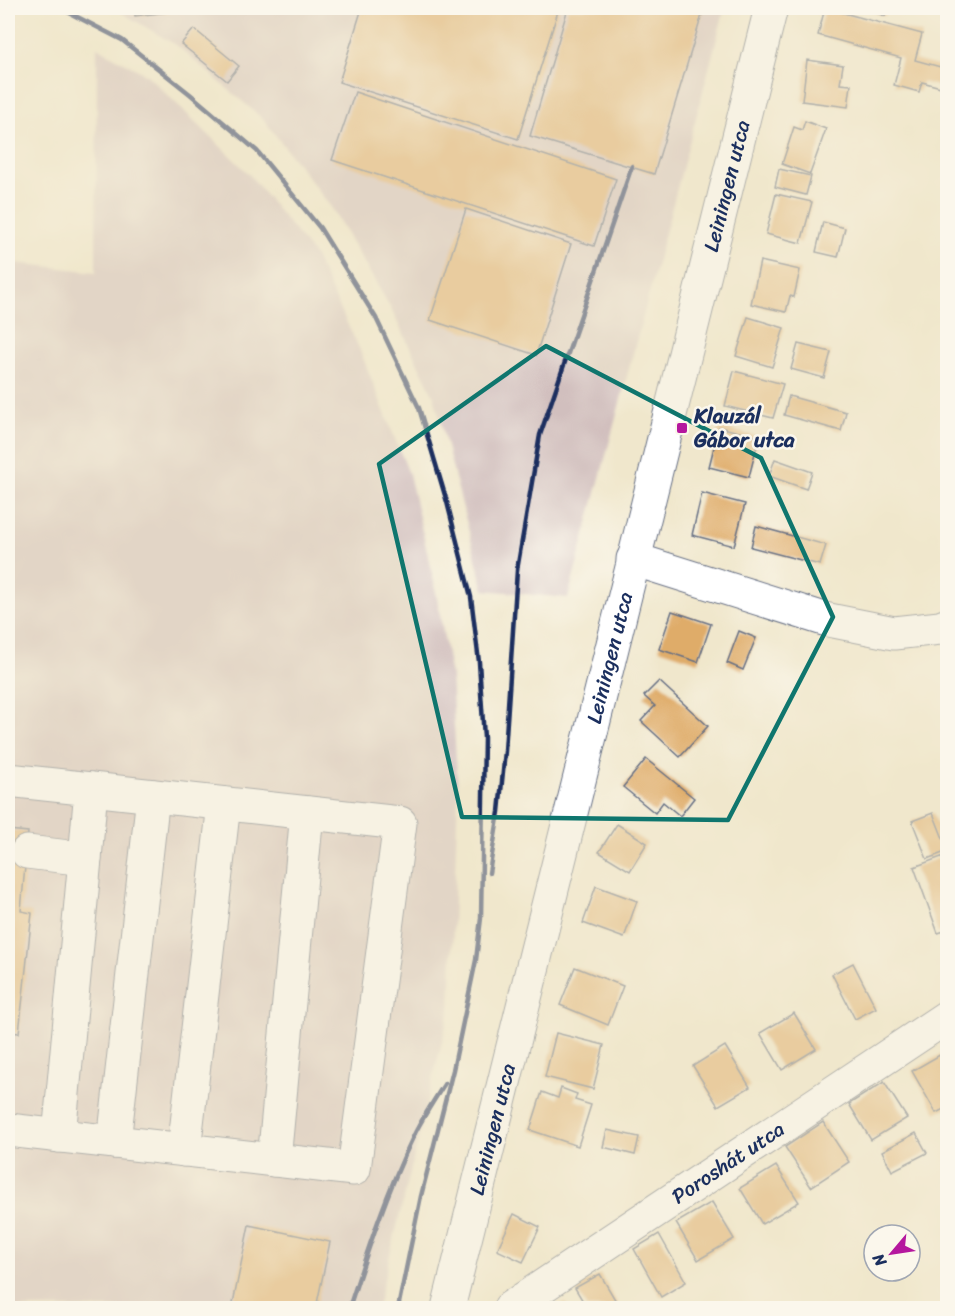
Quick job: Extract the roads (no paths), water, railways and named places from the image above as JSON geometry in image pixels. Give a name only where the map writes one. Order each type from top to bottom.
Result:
[{"type":"street","name":"Leiningen utca","points":[[448,1308],[771,8]]},
{"type":"street","points":[[633,560],[824,619],[894,633],[948,625]]},
{"type":"street","points":[[8,780],[400,823],[354,1169],[8,1130]]},
{"type":"street","points":[[59,1136],[91,789]]},
{"type":"street","points":[[114,1142],[153,796]]},
{"type":"street","points":[[184,1150],[224,804]]},
{"type":"street","points":[[274,1160],[307,813]]},
{"type":"street","points":[[27,852],[85,859]]},
{"type":"street","name":"Poroshát utca","points":[[510,1308],[948,1016]]},
{"type":"railway","points":[[60,8],[122,40],[190,94],[257,151],[320,228],[376,318],[419,408],[447,502],[471,597],[479,662],[484,738],[481,918],[476,960],[453,1070],[421,1196],[398,1308]]},
{"type":"railway","points":[[489,873],[499,812],[505,751],[517,570],[540,435],[632,166]]},
{"type":"railway","points":[[349,1308],[395,1177],[417,1128],[445,1083]]},
{"type":"place","name":"Klauzál Gábor utca","points":[[682,428]]}]
